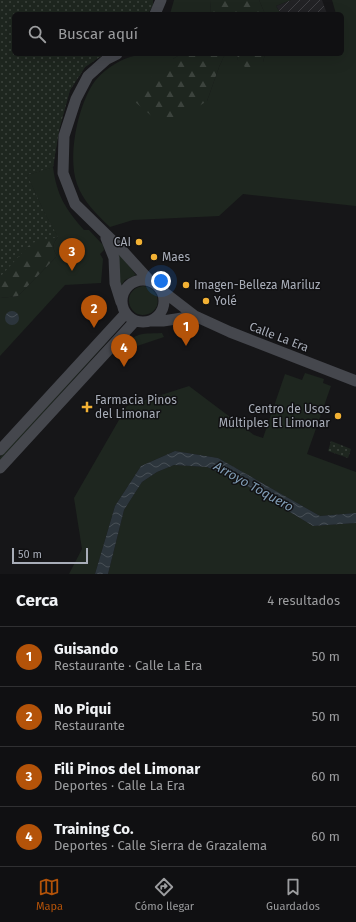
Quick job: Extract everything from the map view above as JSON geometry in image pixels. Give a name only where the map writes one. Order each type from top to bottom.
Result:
[{"type":"main road","points":[[156,12],[161,0]]},
{"type":"main road","points":[[113,56],[107,59],[88,76],[76,99],[64,136],[63,173],[75,204],[120,248],[150,282],[160,289],[163,294],[164,305],[159,315],[150,321]]},
{"type":"main road","points":[[105,234],[114,258],[115,283],[124,310],[135,321],[163,321],[195,316]]},
{"type":"main road","points":[[0,450],[124,310],[124,293],[129,286],[142,280],[150,282]]},
{"type":"main road","name":"Calle La Era","points":[[160,289],[195,316],[230,332],[356,381]]},
{"type":"main road","points":[[0,468],[135,321]]},
{"type":"shaded area","points":[[291,0],[322,0],[326,12],[280,12],[276,6]]},
{"type":"green space","points":[[0,0],[153,0],[153,5],[149,12],[12,12],[12,56],[101,56],[85,67],[70,90],[59,130],[53,167],[27,175],[45,214],[58,237],[31,243],[0,277]]},
{"type":"green space","points":[[174,0],[210,0],[211,12],[171,12]]},
{"type":"green space","points":[[210,0],[259,0],[264,12],[211,12]]},
{"type":"green space","points":[[259,0],[291,0],[276,6],[280,12],[264,12]]},
{"type":"green space","points":[[332,0],[356,0],[356,206],[243,194],[219,216],[133,220],[110,227],[95,213],[83,196],[77,184],[73,160],[79,117],[89,91],[95,81],[102,74],[120,61],[133,56],[178,56],[173,59],[207,101],[224,56],[237,56],[238,60],[263,62],[264,56],[344,56],[344,12],[335,12]]},
{"type":"green space","points":[[101,56],[85,67],[70,90],[59,130],[53,167],[27,175],[45,214],[58,237],[53,246],[57,256],[18,296],[0,298],[0,81]]},
{"type":"green space","points":[[178,56],[224,56],[207,101],[172,123],[154,118],[134,101],[144,83]]},
{"type":"green space","points":[[237,56],[264,56],[263,62],[250,72],[238,60]]},
{"type":"green space","points":[[53,167],[57,186],[67,208],[84,230],[89,230],[103,245],[104,250],[100,254],[103,259],[101,283],[65,285],[0,356],[0,298],[18,296],[57,256],[53,246],[58,237],[45,214],[27,175]]},
{"type":"green space","points":[[118,251],[136,275],[125,280],[120,287]]},
{"type":"green space","points":[[143,286],[150,288],[155,292],[158,302],[157,306],[152,312],[141,315],[132,309],[129,304],[129,298],[131,293]]},
{"type":"green space","points":[[162,333],[164,337],[119,352],[138,335]]},
{"type":"green space","points":[[106,339],[108,341],[0,461],[0,457]]},
{"type":"green space","points":[[305,373],[324,379],[323,383],[331,386],[307,454],[356,472],[356,513],[320,516],[218,458],[175,451],[141,466],[115,506],[95,574],[69,574],[82,549],[74,498],[127,406],[189,386],[254,435],[263,438],[285,374],[302,380]]},
{"type":"green space","points":[[331,441],[351,449],[348,458],[328,451]]},
{"type":"green space","points":[[174,465],[207,467],[237,480],[313,526],[356,523],[356,574],[108,574],[124,510],[142,482],[157,472]]},
{"type":"water","points":[[9,311],[15,311],[19,315],[19,321],[15,325],[9,325],[5,321],[5,315]]},
{"type":"water","name":"Arroyo Toquero","points":[[175,451],[218,458],[320,516],[356,513],[356,523],[313,526],[237,480],[207,467],[174,465],[157,472],[142,482],[124,510],[108,574],[95,574],[115,506],[141,466]]},
{"type":"place","name":"CAI","points":[[139,242]]},
{"type":"place","name":"Maes","points":[[154,257]]},
{"type":"place","name":"Fili Pinos del Limonar","points":[[72,271]]},
{"type":"place","name":"Imagen-Belleza Mariluz","points":[[186,285]]},
{"type":"place","name":"Yolé","points":[[206,301]]},
{"type":"place","name":"No Piqui","points":[[94,328]]},
{"type":"place","name":"Guisando","points":[[186,346]]},
{"type":"place","name":"Training Co.","points":[[124,367]]},
{"type":"place","name":"Farmacia Pinos del Limonar","points":[[87,407]]},
{"type":"place","name":"Centro de Usos Múltiples El Limonar","points":[[338,416]]}]
